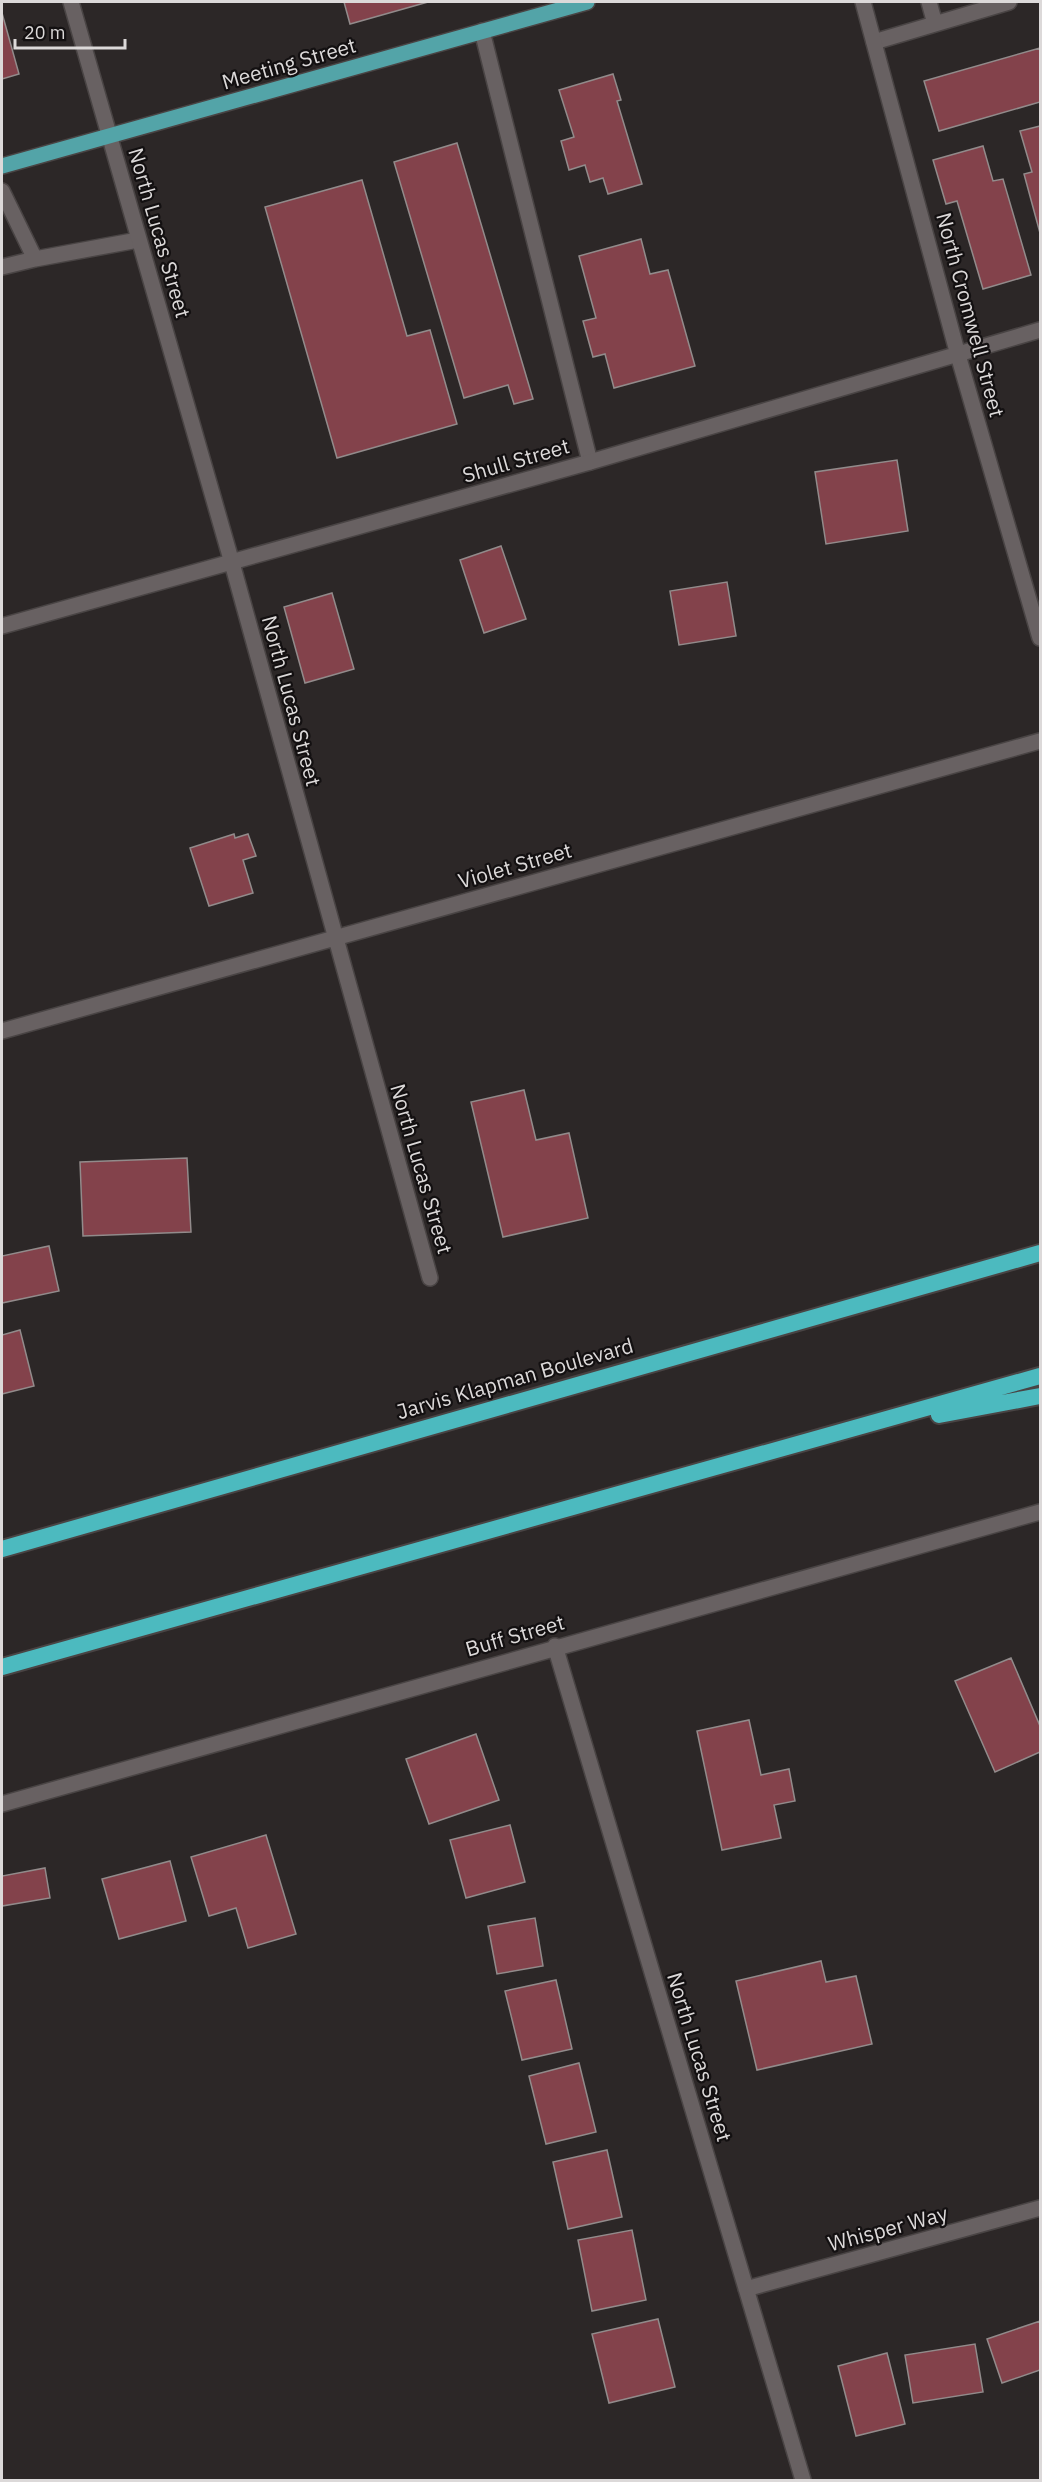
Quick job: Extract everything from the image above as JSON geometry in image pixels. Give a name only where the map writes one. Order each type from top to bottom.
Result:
[{"type":"highway","name":"Jarvis Klapman Boulevard","points":[[2,1549],[1041,1253]]},
{"type":"highway","points":[[2,1667],[1041,1376]]},
{"type":"highway","points":[[838,1434],[1041,1396]]},
{"type":"main road","name":"Meeting Street","points":[[2,166],[587,2]]},
{"type":"street","name":"North Lucas Street","points":[[71,2],[232,562],[334,938],[430,1278]]},
{"type":"street","name":"North Cromwell Street","points":[[863,2],[958,355],[1041,638]]},
{"type":"street","points":[[929,2],[935,24]]},
{"type":"street","points":[[874,42],[1009,2]]},
{"type":"street","points":[[482,31],[590,462]]},
{"type":"street","points":[[2,191],[35,259]]},
{"type":"street","points":[[2,267],[138,240]]},
{"type":"street","name":"Shull Street","points":[[2,626],[590,462],[1041,330]]},
{"type":"street","name":"Violet Street","points":[[2,1031],[1041,741]]},
{"type":"street","name":"Buff Street","points":[[2,1804],[555,1646],[1041,1512]]},
{"type":"street","name":"North Lucas Street","points":[[555,1646],[803,2481]]},
{"type":"street","name":"Whisper Way","points":[[746,2289],[1041,2208]]},
{"type":"building","points":[[344,2],[428,2],[350,24]]},
{"type":"building","points":[[2,13],[19,74],[2,79]]},
{"type":"building","points":[[1040,48],[1040,102],[939,131],[924,81]]},
{"type":"building","points":[[613,74],[621,100],[617,101],[642,184],[608,194],[603,178],[590,182],[585,165],[569,170],[561,141],[574,137],[559,90]]},
{"type":"building","points":[[1040,126],[1040,233],[1024,174],[1032,172],[1020,131]]},
{"type":"building","points":[[457,143],[533,399],[514,404],[508,385],[464,398],[394,162]]},
{"type":"building","points":[[983,146],[993,181],[1003,179],[1031,275],[983,289],[957,201],[946,204],[933,160]]},
{"type":"building","points":[[362,180],[407,336],[430,330],[457,424],[337,458],[265,207]]},
{"type":"building","points":[[641,239],[650,274],[668,270],[695,366],[614,388],[605,354],[593,357],[583,321],[596,318],[579,256]]},
{"type":"building","points":[[897,460],[908,531],[826,544],[815,472]]},
{"type":"building","points":[[501,546],[526,619],[484,633],[460,560]]},
{"type":"building","points":[[727,582],[736,636],[679,645],[670,591]]},
{"type":"building","points":[[332,593],[354,669],[305,683],[284,607]]},
{"type":"building","points":[[234,834],[235,838],[248,834],[256,856],[243,860],[253,893],[209,906],[190,848]]},
{"type":"building","points":[[524,1090],[536,1140],[569,1133],[588,1218],[503,1237],[471,1102]]},
{"type":"building","points":[[187,1158],[191,1232],[83,1236],[80,1162]]},
{"type":"building","points":[[49,1246],[59,1291],[2,1303],[2,1256]]},
{"type":"building","points":[[20,1330],[34,1386],[2,1394],[2,1335]]},
{"type":"building","points":[[1011,1658],[1040,1726],[1040,1752],[995,1772],[955,1681]]},
{"type":"building","points":[[749,1720],[761,1775],[789,1769],[795,1801],[774,1805],[781,1838],[722,1850],[697,1731]]},
{"type":"building","points":[[476,1734],[499,1800],[429,1824],[406,1759]]},
{"type":"building","points":[[510,1825],[525,1882],[466,1898],[450,1840]]},
{"type":"building","points":[[266,1835],[296,1934],[248,1948],[236,1908],[209,1916],[191,1857]]},
{"type":"building","points":[[170,1861],[186,1921],[119,1939],[102,1879]]},
{"type":"building","points":[[45,1868],[50,1898],[2,1906],[2,1876]]},
{"type":"building","points":[[535,1918],[543,1966],[497,1974],[488,1926]]},
{"type":"building","points":[[821,1961],[826,1982],[856,1976],[872,2044],[757,2070],[736,1981]]},
{"type":"building","points":[[556,1980],[572,2049],[522,2060],[505,1991]]},
{"type":"building","points":[[579,2063],[596,2132],[546,2144],[529,2076]]},
{"type":"building","points":[[607,2150],[622,2217],[568,2229],[553,2162]]},
{"type":"building","points":[[632,2230],[646,2300],[592,2311],[578,2240]]},
{"type":"building","points":[[658,2319],[675,2387],[609,2403],[592,2334]]},
{"type":"building","points":[[1040,2321],[1040,2370],[1002,2383],[987,2339]]},
{"type":"building","points":[[975,2344],[983,2392],[913,2403],[905,2355]]},
{"type":"building","points":[[887,2353],[905,2424],[856,2436],[838,2366]]}]
